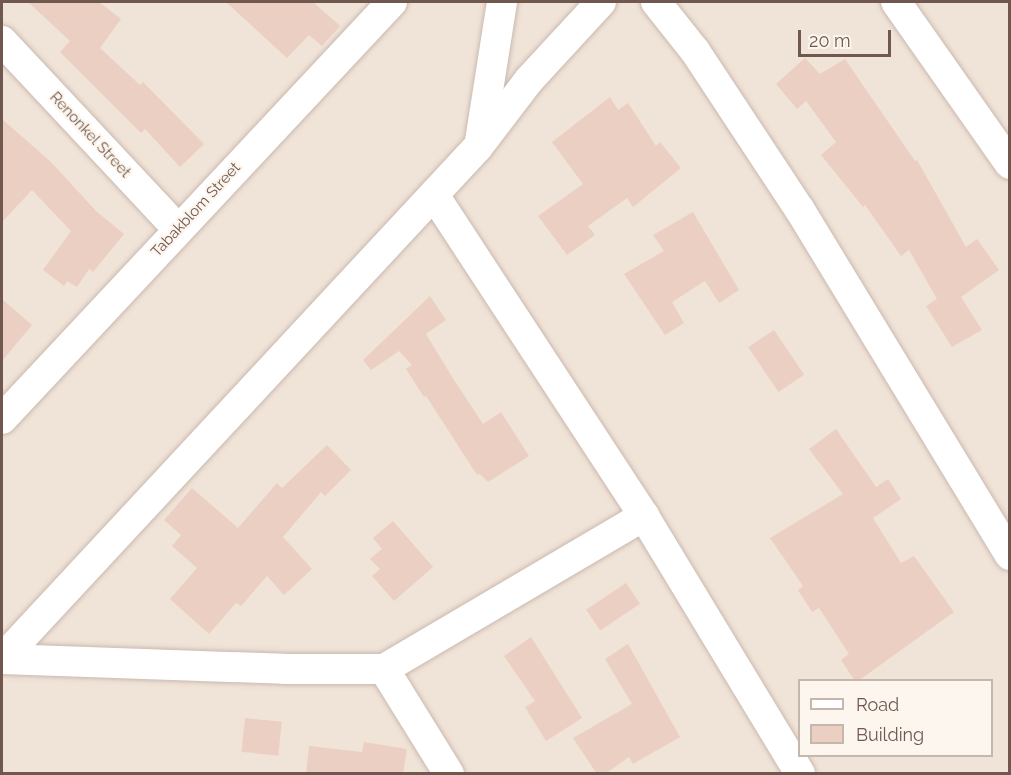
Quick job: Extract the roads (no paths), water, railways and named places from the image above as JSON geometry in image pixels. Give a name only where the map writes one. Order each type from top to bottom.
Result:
[{"type":"street","points":[[478,147],[502,2]]},
{"type":"street","points":[[601,2],[529,80],[478,147],[2,659],[284,669],[384,669],[644,516]]},
{"type":"street","points":[[656,2],[701,60],[800,210],[1010,555]]},
{"type":"street","points":[[896,2],[1010,164]]},
{"type":"street","name":"Tabakblom Street","points":[[2,419],[386,4]]},
{"type":"street","name":"Renonkel Street","points":[[2,41],[178,229]]},
{"type":"street","points":[[434,195],[644,516],[800,774]]},
{"type":"street","points":[[384,669],[449,774]]}]
